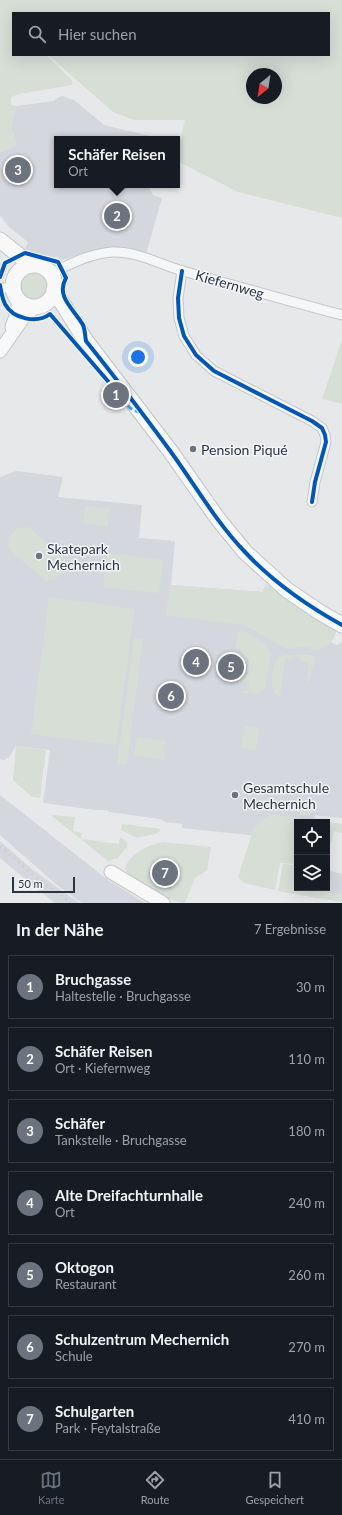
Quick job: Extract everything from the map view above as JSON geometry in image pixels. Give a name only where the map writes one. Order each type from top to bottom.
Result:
[{"type":"main road","points":[[0,241],[31,265],[42,267],[50,274],[54,285],[52,296],[23,318],[0,351]]},
{"type":"main road","points":[[0,241],[11,260],[12,288],[17,314],[8,340]]},
{"type":"main road","points":[[12,288],[20,270],[31,265]]},
{"type":"main road","points":[[12,288],[29,306],[40,305],[55,310],[86,341]]},
{"type":"main road","points":[[54,290],[86,341],[163,442],[218,519],[245,552],[286,590],[321,613],[342,624]]},
{"type":"main road","points":[[111,872],[163,903]]},
{"type":"street","name":"Kiefernweg","points":[[50,274],[95,254],[113,252],[127,253],[182,271],[342,316]]},
{"type":"street","points":[[182,271],[178,298],[179,318],[184,336],[196,355],[214,371],[312,421],[322,428],[326,442],[314,482],[312,502]]},
{"type":"shaded area","points":[[0,0],[342,0],[342,218],[238,192],[180,163],[180,140],[185,120],[134,120],[113,112],[49,56],[330,56],[330,12],[12,12],[12,56],[47,56],[72,80],[72,85],[19,94],[11,97],[11,105],[16,106],[11,128],[17,145],[0,152]]},
{"type":"shaded area","points":[[62,96],[74,100],[104,125],[150,136],[54,136],[54,188],[149,188],[153,195],[162,198],[146,254],[120,247],[113,247],[60,260],[58,257],[50,258],[32,253],[25,249],[28,242],[9,227],[0,215],[0,152],[17,145],[11,128],[16,106],[54,101]]},
{"type":"shaded area","points":[[30,269],[36,269],[46,276],[49,285],[48,291],[42,298],[36,301],[30,301],[20,294],[17,288],[17,282],[24,272]]},
{"type":"shaded area","points":[[342,340],[342,404],[322,399]]},
{"type":"shaded area","points":[[16,471],[63,477],[58,497],[142,505],[139,538],[175,541],[171,585],[263,592],[266,584],[331,630],[330,642],[337,645],[342,642],[342,818],[315,815],[314,819],[294,819],[294,840],[182,828],[182,824],[166,822],[160,819],[109,812],[107,810],[43,803],[50,750],[16,746],[9,757],[4,760],[0,759],[0,477]]},
{"type":"shaded area","points":[[85,506],[110,509],[108,526],[83,523]]},
{"type":"shaded area","name":"Skatepark Mechernich","points":[[29,527],[65,559],[65,570],[56,579],[46,581],[9,550],[8,538],[17,528]]},
{"type":"shaded area","points":[[107,553],[163,560],[159,593],[103,587]]},
{"type":"shaded area","points":[[266,584],[317,620],[336,630],[334,638],[331,642],[320,649],[311,650],[310,647],[293,647],[292,650],[283,647],[244,625],[166,615],[170,585],[263,592]]},
{"type":"shaded area","points":[[49,597],[135,609],[116,745],[31,734]]},
{"type":"shaded area","points":[[239,630],[248,633],[262,642],[271,654],[265,689],[259,694],[238,692],[249,690],[249,683],[237,681],[247,674],[249,660],[240,649],[235,648]]},
{"type":"shaded area","points":[[134,638],[143,639],[127,765],[117,764]]},
{"type":"shaded area","points":[[285,655],[311,655],[315,660],[307,687],[308,662],[300,661],[300,657],[293,656],[292,660],[285,659],[280,696],[275,694],[273,690],[272,675],[277,660],[279,657]]},
{"type":"shaded area","points":[[244,726],[259,728],[256,750],[241,748]]},
{"type":"shaded area","points":[[137,737],[166,741],[164,760],[134,755]]},
{"type":"shaded area","points":[[16,746],[46,750],[40,798],[32,797],[13,780]]},
{"type":"shaded area","points":[[0,795],[108,880],[145,903],[82,903],[58,886],[0,835]]},
{"type":"shaded area","points":[[306,800],[313,805],[314,808],[309,815],[306,816],[299,811],[298,808],[303,801]]},
{"type":"shaded area","points":[[270,814],[305,819],[294,819],[294,864],[280,863],[275,890],[244,883],[238,877],[254,828]]},
{"type":"shaded area","points":[[51,815],[75,817],[73,831],[82,833],[81,839],[119,844],[120,837],[127,842],[127,847],[118,858],[108,861]]},
{"type":"shaded area","points":[[330,822],[342,824],[342,833],[334,831],[332,843],[330,843]]},
{"type":"shaded area","points":[[122,824],[161,829],[158,833],[137,838],[121,830]]},
{"type":"shaded area","points":[[0,841],[33,870],[79,903],[55,903],[0,858]]},
{"type":"shaded area","points":[[163,842],[211,847],[207,870],[195,878],[185,903],[171,900],[152,891],[135,880],[125,869],[135,854],[145,848]]},
{"type":"shaded area","points":[[283,864],[294,866],[294,891],[330,891],[330,871],[342,874],[342,902],[278,891]]},
{"type":"shaded area","points":[[283,864],[294,866],[294,891],[328,891],[328,893],[342,894],[342,902],[278,891]]},
{"type":"railway","points":[[0,846],[31,873],[71,903]]},
{"type":"marked path","points":[[117,391],[130,408],[138,412]]},
{"type":"cycle path","points":[[0,277],[5,263],[25,253],[58,262],[66,278],[63,285],[64,297],[80,319],[85,331],[86,341],[160,438],[234,540],[256,563],[279,583],[303,601],[342,625]]},
{"type":"cycle path","points":[[182,271],[178,298],[179,318],[184,336],[196,355],[214,371],[312,421],[322,428],[326,442],[315,482],[312,502]]},
{"type":"cycle path","points":[[0,285],[5,304],[19,316],[39,319],[50,314],[119,394]]},
{"type":"place","name":"Schäfer","points":[[18,170]]},
{"type":"place","name":"Schäfer Reisen","points":[[117,216]]},
{"type":"place","name":"Bruchgasse","points":[[116,395]]},
{"type":"place","name":"Pension Piqué","points":[[193,449]]},
{"type":"place","name":"Skatepark Mechernich","points":[[39,556]]},
{"type":"place","name":"Alte Dreifachturnhalle","points":[[196,662]]},
{"type":"place","name":"Oktogon","points":[[231,667]]},
{"type":"place","name":"Schulzentrum Mechernich","points":[[171,696]]},
{"type":"place","name":"Gesamtschule Mechernich","points":[[235,795]]},
{"type":"place","name":"Schulgarten","points":[[165,873]]}]
